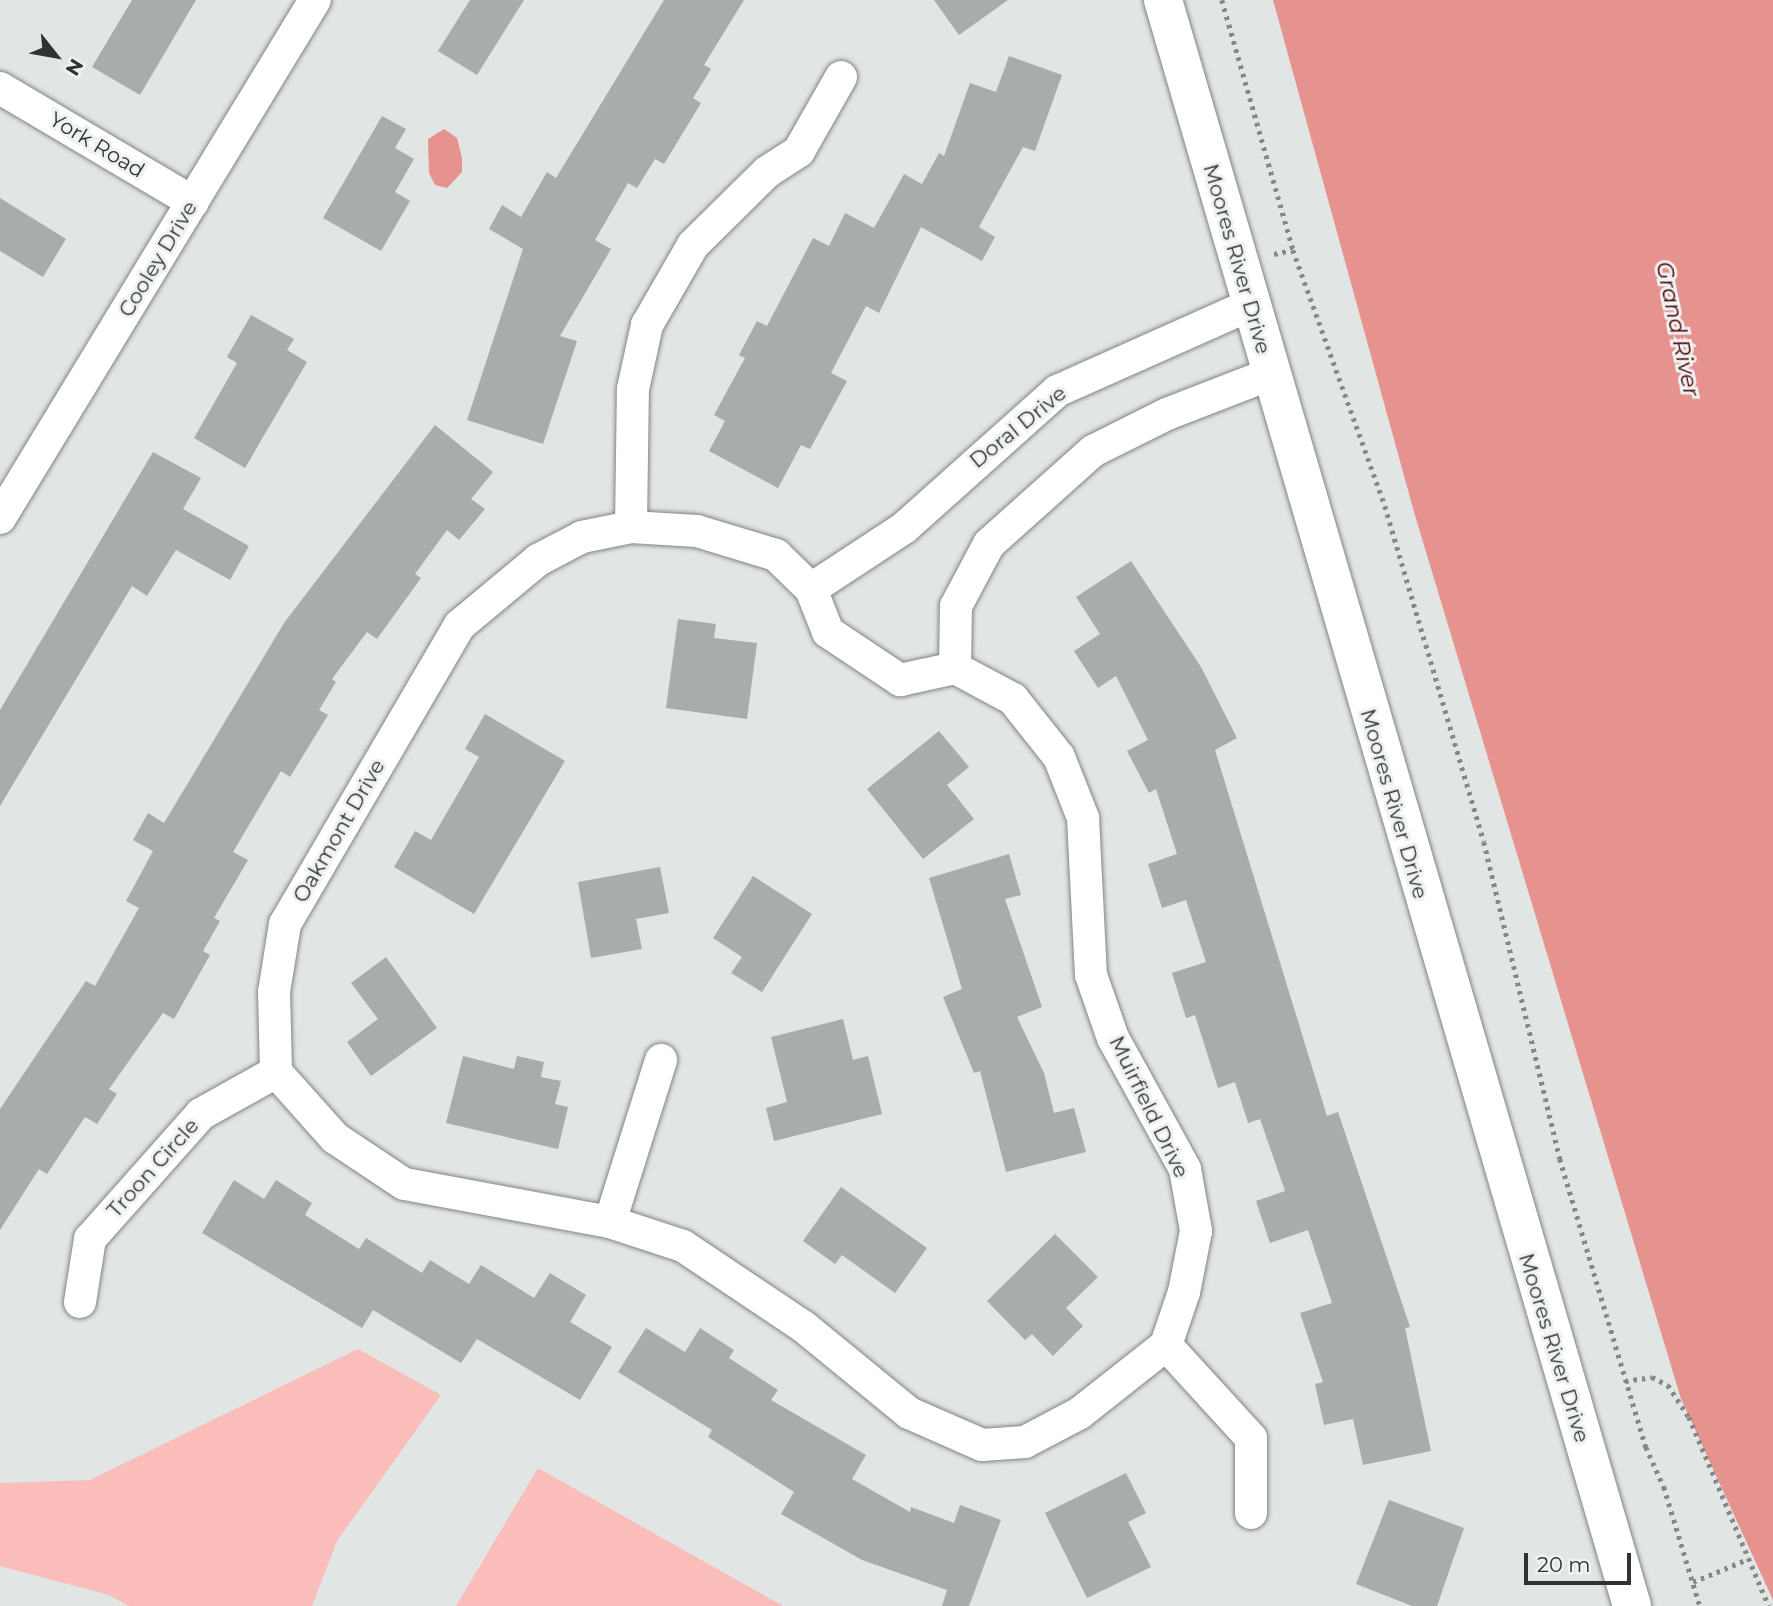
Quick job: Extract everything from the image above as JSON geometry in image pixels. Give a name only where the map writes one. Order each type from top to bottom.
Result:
[{"type":"street","name":"Cooley Drive","points":[[0,518],[314,0]]},
{"type":"street","name":"Moores River Drive","points":[[1163,0],[1270,374],[1632,1606]]},
{"type":"street","points":[[631,527],[633,389],[647,325],[693,245],[767,172],[799,151],[841,77]]},
{"type":"street","name":"York Road","points":[[0,88],[193,202]]},
{"type":"street","name":"Doral Drive","points":[[811,589],[904,528],[1057,391],[1250,305]]},
{"type":"street","points":[[811,589],[828,632],[900,680],[955,668],[956,606],[989,544],[1093,451],[1167,414],[1270,374]]},
{"type":"street","name":"Oakmont Drive","points":[[276,1072],[274,992],[285,924],[460,625],[538,559],[582,537],[631,527],[697,531],[776,555],[811,589]]},
{"type":"street","name":"Muirfield Drive","points":[[955,668],[1013,699],[1059,757],[1083,818],[1091,975],[1113,1038],[1185,1169],[1196,1231],[1184,1292],[1166,1345]]},
{"type":"street","points":[[610,1222],[662,1060]]},
{"type":"street","points":[[276,1072],[335,1138],[404,1184],[610,1222],[683,1246],[804,1327],[909,1413],[982,1445],[1025,1442],[1080,1413],[1166,1345],[1251,1438],[1251,1513]]},
{"type":"street","name":"Troon Circle","points":[[80,1302],[90,1239],[201,1114],[276,1072]]},
{"type":"path","points":[[1222,0],[1293,250],[1385,506],[1485,842],[1537,1076],[1625,1381],[1700,1606]]},
{"type":"path","points":[[1625,1381],[1652,1377],[1668,1385],[1689,1417],[1769,1606]]},
{"type":"path","points":[[1693,1582],[1748,1559]]},
{"type":"shaded area","points":[[358,1349],[441,1395],[337,1541],[312,1606],[129,1606],[109,1595],[0,1566],[0,1483],[90,1480]]},
{"type":"shaded area","points":[[538,1468],[783,1606],[456,1606]]},
{"type":"water","name":"Grand River","points":[[1273,0],[1773,0],[1773,1600],[1681,1399],[1414,512]]},
{"type":"water","points":[[444,129],[457,138],[462,158],[462,172],[447,188],[435,185],[429,173],[428,139]]},
{"type":"building","points":[[132,0],[196,0],[140,95],[92,67]]},
{"type":"building","points":[[470,0],[524,0],[477,75],[438,51]]},
{"type":"building","points":[[664,0],[744,0],[704,65],[711,69],[693,98],[701,103],[664,164],[655,159],[637,188],[628,183],[595,240],[611,249],[560,336],[577,341],[543,444],[467,420],[523,249],[489,229],[502,205],[521,217],[547,172],[556,178]]},
{"type":"building","points":[[934,0],[1008,0],[959,35]]},
{"type":"building","points":[[1009,56],[1062,75],[1035,151],[1023,147],[979,227],[995,237],[982,261],[921,227],[879,313],[866,306],[831,373],[847,381],[810,449],[801,445],[778,488],[709,451],[725,421],[714,415],[745,358],[739,355],[757,321],[767,326],[813,238],[829,246],[845,213],[874,228],[904,174],[922,184],[939,153],[944,156],[970,83],[996,92]]},
{"type":"building","points":[[382,116],[406,129],[395,148],[414,159],[395,192],[410,201],[381,251],[323,218]]},
{"type":"building","points":[[0,198],[66,239],[43,277],[0,251]]},
{"type":"building","points":[[251,315],[294,339],[287,350],[307,362],[245,468],[194,438],[237,363],[227,357]]},
{"type":"building","points":[[435,425],[493,472],[471,499],[485,509],[459,540],[447,530],[415,574],[421,578],[377,639],[367,632],[332,679],[336,682],[319,710],[328,715],[290,777],[281,771],[233,852],[248,860],[214,918],[220,921],[203,951],[210,955],[174,1019],[163,1013],[109,1089],[117,1094],[97,1124],[85,1117],[47,1174],[39,1169],[0,1230],[0,1109],[86,981],[95,986],[139,908],[126,901],[153,851],[133,840],[148,813],[164,823],[284,623]]},
{"type":"building","points":[[153,452],[201,478],[183,509],[249,546],[230,580],[176,550],[147,596],[132,586],[0,806],[0,710]]},
{"type":"building","points":[[1131,561],[1201,667],[1237,738],[1215,750],[1327,1116],[1338,1112],[1410,1327],[1405,1328],[1431,1451],[1363,1465],[1353,1419],[1324,1425],[1315,1384],[1323,1382],[1300,1313],[1332,1303],[1308,1230],[1270,1243],[1256,1201],[1285,1191],[1260,1119],[1248,1123],[1235,1082],[1218,1088],[1195,1015],[1186,1018],[1172,973],[1206,962],[1186,900],[1162,908],[1148,864],[1177,854],[1156,789],[1149,793],[1127,751],[1148,740],[1116,676],[1098,688],[1074,651],[1100,634],[1076,597]]},
{"type":"building","points":[[678,619],[716,624],[714,638],[757,643],[747,719],[666,708]]},
{"type":"building","points":[[485,714],[565,761],[474,914],[394,867],[415,831],[431,840],[479,757],[465,749]]},
{"type":"building","points":[[939,731],[969,767],[947,785],[974,819],[923,859],[867,789]]},
{"type":"building","points":[[1009,854],[1021,895],[1005,899],[1042,1007],[1017,1017],[1044,1073],[1054,1113],[1074,1108],[1086,1152],[1006,1172],[980,1071],[974,1073],[943,997],[962,989],[929,878]]},
{"type":"building","points":[[660,867],[669,913],[636,919],[642,949],[591,958],[578,882]]},
{"type":"building","points":[[753,876],[812,914],[762,992],[731,973],[742,957],[713,938]]},
{"type":"building","points":[[386,957],[437,1028],[371,1076],[347,1042],[378,1019],[351,983]]},
{"type":"building","points":[[843,1019],[853,1060],[868,1056],[882,1114],[774,1141],[766,1108],[787,1102],[771,1037]]},
{"type":"building","points":[[463,1056],[514,1069],[517,1056],[544,1062],[541,1077],[561,1081],[555,1104],[568,1107],[558,1149],[446,1123]]},
{"type":"building","points":[[234,1180],[264,1199],[276,1180],[312,1203],[305,1215],[359,1249],[366,1238],[422,1273],[430,1260],[469,1284],[481,1265],[534,1298],[550,1273],[586,1295],[570,1322],[612,1347],[580,1400],[477,1339],[461,1363],[373,1310],[362,1328],[202,1233]]},
{"type":"building","points":[[841,1187],[927,1248],[895,1293],[842,1255],[835,1264],[803,1241]]},
{"type":"building","points":[[1055,1234],[1098,1277],[1066,1308],[1083,1326],[1053,1356],[1032,1334],[1025,1340],[987,1301]]},
{"type":"building","points":[[646,1328],[685,1352],[700,1328],[734,1350],[729,1358],[778,1390],[771,1400],[866,1455],[852,1479],[910,1512],[911,1507],[954,1523],[960,1505],[1001,1520],[969,1606],[942,1606],[947,1590],[862,1560],[781,1514],[794,1492],[708,1437],[712,1430],[618,1372]]},
{"type":"building","points":[[1126,1473],[1146,1513],[1128,1522],[1151,1567],[1087,1598],[1045,1513]]},
{"type":"building","points":[[1389,1500],[1464,1528],[1437,1606],[1412,1606],[1356,1584]]}]
